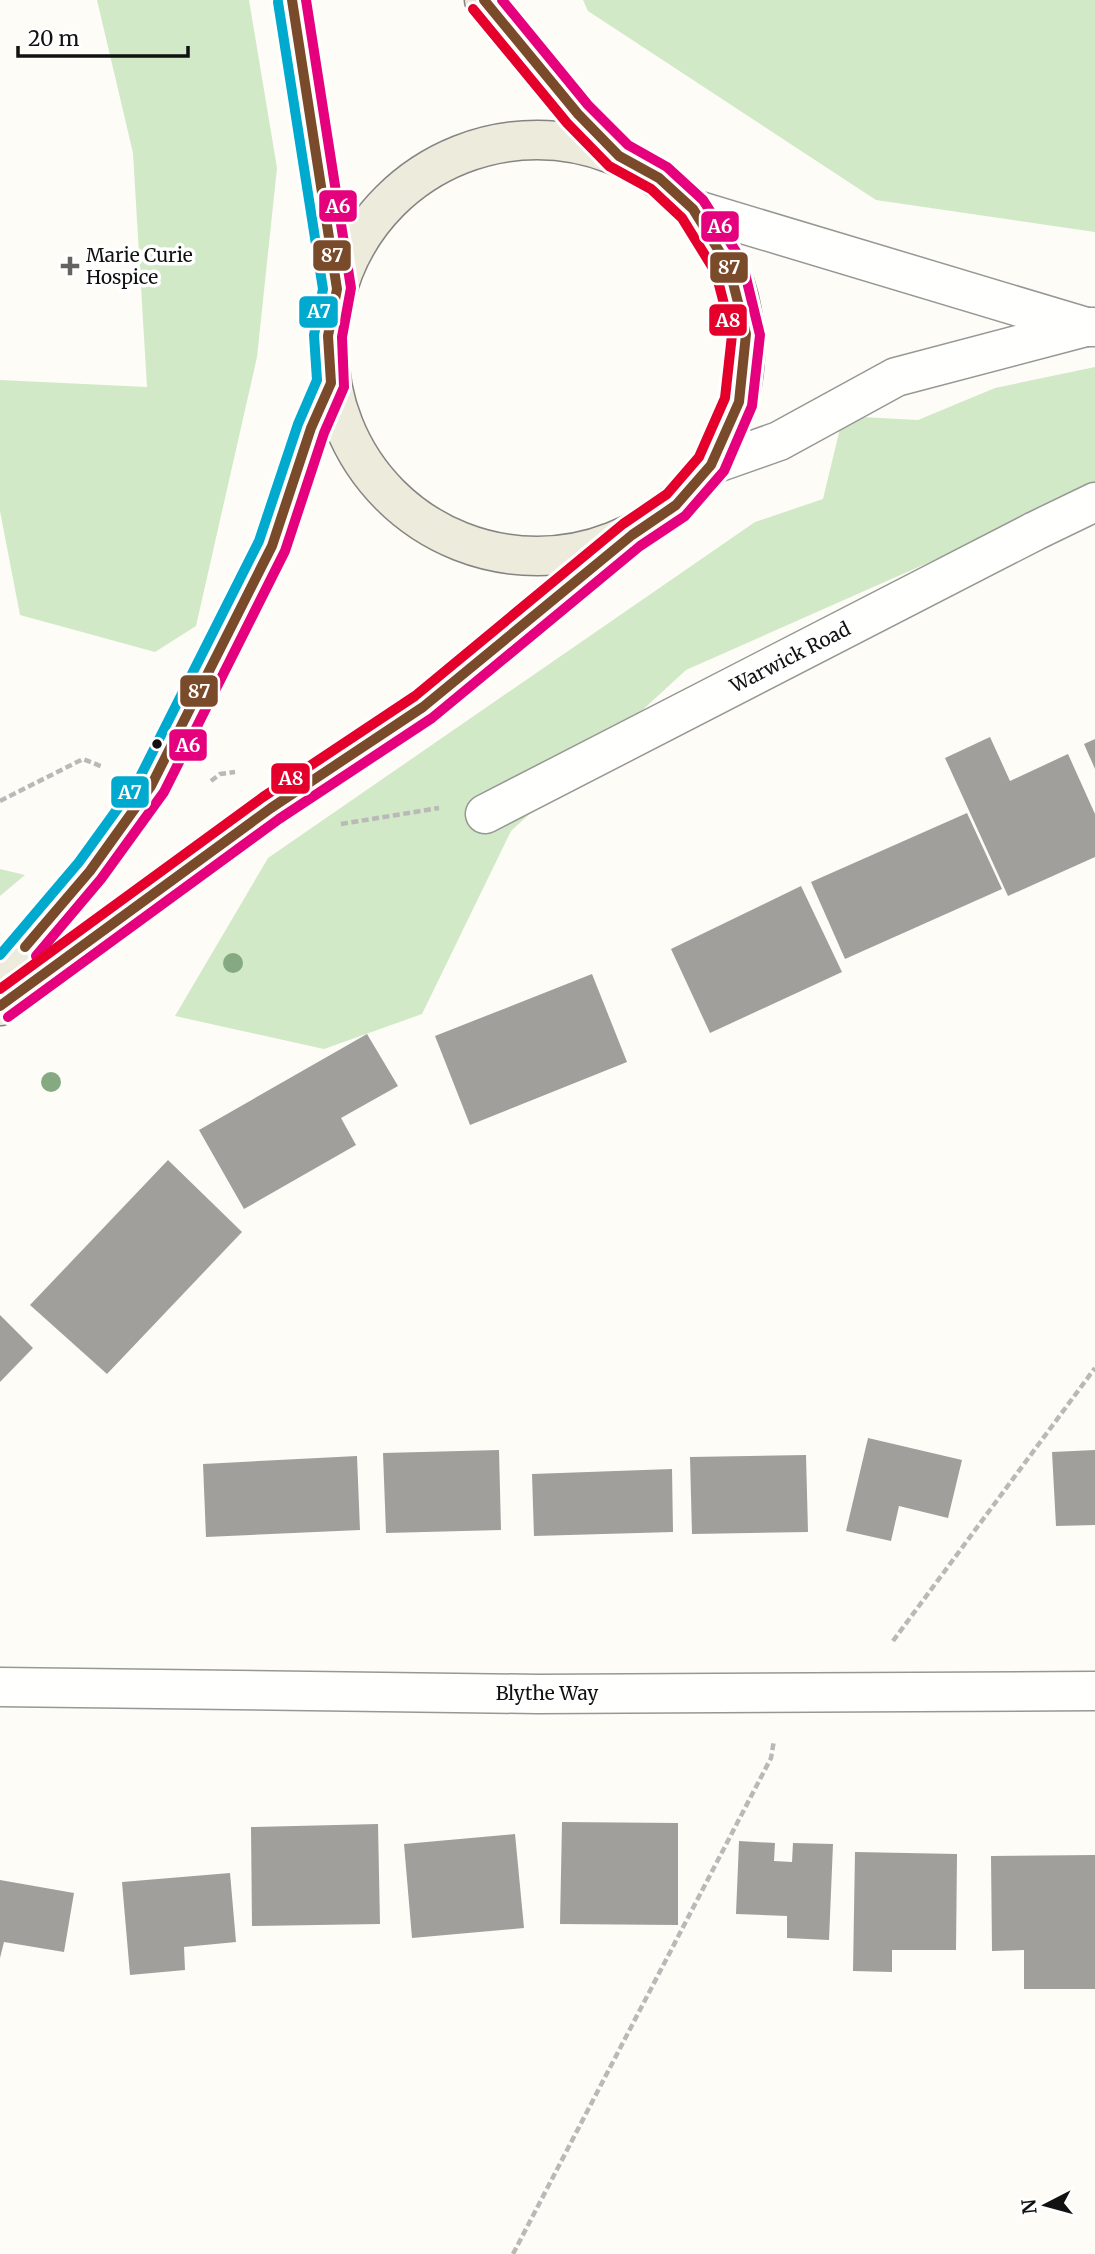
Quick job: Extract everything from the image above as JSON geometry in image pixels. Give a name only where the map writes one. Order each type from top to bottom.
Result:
[{"type":"highway","points":[[292,0],[337,289]]},
{"type":"highway","points":[[484,0],[578,114],[619,156]]},
{"type":"main road","points":[[0,1006],[271,808],[423,707],[632,535],[676,505],[711,464],[739,402],[746,334],[729,267],[693,209],[659,178],[619,156],[551,140],[481,146],[418,176],[367,226],[337,289],[328,336],[331,383],[352,445],[390,497],[443,535],[505,555],[570,555],[632,535]]},
{"type":"main road","points":[[0,977],[90,871],[151,786],[272,546],[312,428],[331,383]]},
{"type":"street","points":[[693,209],[1090,327]]},
{"type":"street","points":[[711,464],[779,441],[896,377],[1090,327]]},
{"type":"street","name":"Warwick Road","points":[[485,814],[1095,502]]},
{"type":"street","name":"Blythe Way","points":[[0,1687],[509,1693],[1095,1691]]},
{"type":"path","points":[[855,1693],[1095,1368]]},
{"type":"path","points":[[513,2254],[771,1758],[785,1693]]},
{"type":"green space","points":[[97,0],[249,0],[277,168],[257,357],[196,626],[155,652],[20,615],[0,511],[0,380],[147,387],[133,153]]},
{"type":"green space","points":[[583,0],[1095,0],[1095,232],[876,200],[588,11]]},
{"type":"green space","points":[[1095,367],[1095,489],[686,670],[511,831],[422,1014],[324,1049],[175,1016],[268,858],[755,522],[823,499],[843,416],[918,420],[995,388]]},
{"type":"green space","points":[[0,869],[25,875],[0,896]]},
{"type":"building","points":[[990,737],[1010,781],[1068,754],[1095,814],[1095,857],[1008,896],[945,758]]},
{"type":"building","points":[[1095,739],[1095,769],[1084,744]]},
{"type":"building","points":[[967,813],[1002,889],[845,959],[811,882]]},
{"type":"building","points":[[801,886],[842,972],[710,1033],[671,949]]},
{"type":"building","points":[[592,974],[627,1062],[470,1125],[435,1036]]},
{"type":"building","points":[[367,1034],[398,1086],[341,1118],[356,1145],[244,1209],[199,1130]]},
{"type":"building","points":[[168,1160],[242,1232],[107,1374],[30,1305]]},
{"type":"building","points":[[0,1315],[33,1348],[0,1382]]},
{"type":"building","points":[[868,1438],[962,1460],[948,1518],[899,1506],[891,1541],[846,1531]]},
{"type":"building","points":[[499,1450],[501,1530],[386,1533],[383,1453]]},
{"type":"building","points":[[1095,1450],[1095,1525],[1056,1526],[1052,1452]]},
{"type":"building","points":[[806,1455],[808,1532],[692,1534],[690,1457]]},
{"type":"building","points":[[357,1456],[360,1530],[206,1537],[203,1464]]},
{"type":"building","points":[[672,1469],[673,1532],[534,1536],[532,1474]]},
{"type":"building","points":[[562,1822],[678,1823],[678,1925],[560,1924]]},
{"type":"building","points":[[378,1824],[380,1924],[252,1926],[251,1827]]},
{"type":"building","points":[[515,1834],[524,1928],[412,1938],[404,1844]]},
{"type":"building","points":[[739,1841],[775,1843],[774,1861],[792,1862],[793,1843],[833,1844],[829,1940],[787,1938],[787,1916],[736,1914]]},
{"type":"building","points":[[855,1852],[957,1854],[956,1950],[892,1950],[892,1972],[853,1971]]},
{"type":"building","points":[[1095,1855],[1095,1989],[1024,1989],[1024,1950],[992,1951],[991,1856]]},
{"type":"building","points":[[230,1873],[236,1942],[184,1947],[185,1970],[130,1975],[122,1882]]},
{"type":"building","points":[[0,1880],[74,1893],[64,1952],[4,1942],[0,1958]]},
{"type":"transit line","name":"87","points":[[25,947],[90,871],[151,786],[272,546],[311,428],[331,383],[328,336],[337,289],[292,0]]},
{"type":"transit line","name":"A6","points":[[36,956],[101,879],[164,792],[285,551],[324,433],[344,387],[342,337],[351,288],[306,0]]},
{"type":"transit line","name":"87","points":[[0,1006],[271,808],[423,707],[632,535],[676,505],[711,465],[739,402],[746,334],[729,267],[693,209],[659,178],[619,156],[578,114],[484,0]]},
{"type":"transit line","name":"A6","points":[[8,1017],[279,819],[432,718],[640,546],[685,516],[724,471],[752,406],[760,335],[742,261],[703,200],[667,167],[628,145],[588,105],[502,0]]},
{"type":"transit line","name":"A7","points":[[0,955],[79,862],[139,779],[259,541],[298,424],[317,380],[314,335],[323,289],[278,2]]},
{"type":"transit line","name":"A8","points":[[0,989],[263,797],[415,696],[623,524],[667,494],[699,457],[725,398],[732,335],[716,273],[682,218],[651,189],[609,166],[567,123],[473,9]]},
{"type":"place","name":"Marie Curie Hospice","points":[[70,266]]}]
